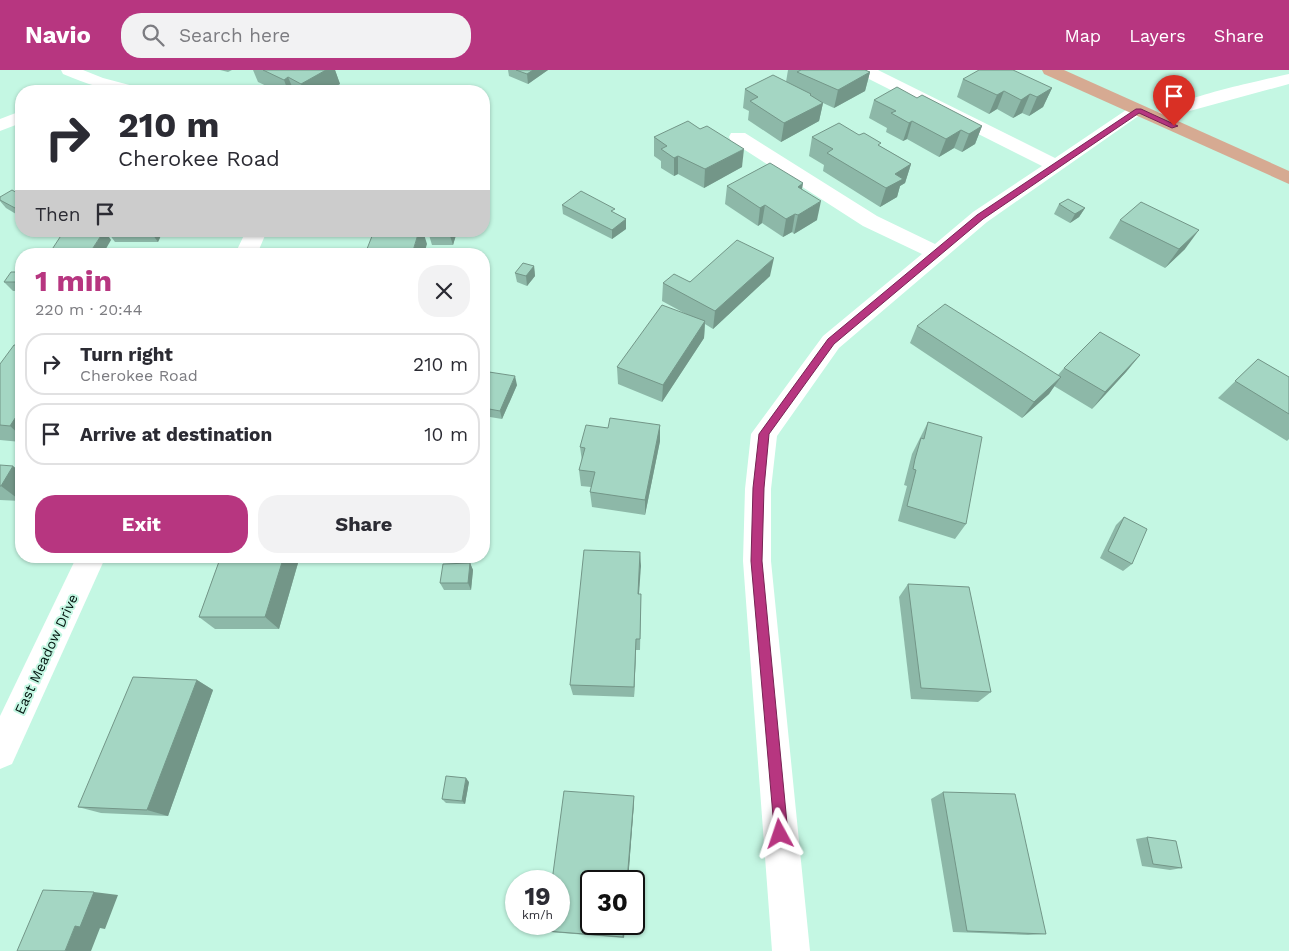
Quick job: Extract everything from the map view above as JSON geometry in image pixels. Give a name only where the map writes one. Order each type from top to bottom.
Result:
[{"type":"main road","points":[[1050,70],[1289,178]]},
{"type":"street","points":[[69,70],[108,85]]},
{"type":"street","points":[[867,71],[1056,166]]},
{"type":"street","points":[[791,951],[756,561],[758,488],[764,434],[831,342],[980,217],[1056,166],[1149,115],[1289,79]]},
{"type":"street","points":[[90,85],[97,82]]},
{"type":"street","points":[[0,126],[15,119]]},
{"type":"street","points":[[738,137],[870,221],[937,253]]},
{"type":"street","name":"East Meadow Drive","points":[[0,752],[89,563]]},
{"type":"building","points":[[263,70],[326,70],[301,84],[288,77],[284,80]]},
{"type":"building","points":[[516,70],[533,70],[527,74]]},
{"type":"building","points":[[801,70],[865,70],[870,72],[838,90],[797,72]]},
{"type":"building","points":[[979,70],[1013,70],[1052,88],[1037,97],[1030,94],[1021,100],[1004,91],[997,95],[963,79]]},
{"type":"building","points":[[773,75],[811,94],[823,103],[784,123],[750,101],[758,97],[745,89]]},
{"type":"building","points":[[897,87],[917,98],[922,95],[982,126],[969,134],[961,130],[946,139],[912,121],[909,123],[891,113],[896,111],[874,100]]},
{"type":"building","points":[[688,121],[700,129],[707,126],[744,149],[705,169],[678,156],[674,158],[661,149],[667,146],[654,137]]},
{"type":"building","points":[[839,123],[859,135],[864,133],[881,143],[878,145],[911,164],[895,174],[903,179],[886,188],[827,153],[833,149],[812,137]]},
{"type":"building","points":[[770,163],[803,183],[798,187],[821,201],[798,215],[795,214],[786,219],[765,205],[760,208],[727,186]]},
{"type":"building","points":[[12,190],[15,192],[15,208],[0,200],[0,197]]},
{"type":"building","points":[[581,191],[615,209],[611,211],[626,219],[612,230],[562,205]]},
{"type":"building","points":[[1068,199],[1085,208],[1075,214],[1059,204]]},
{"type":"building","points":[[1141,202],[1199,230],[1179,249],[1120,220]]},
{"type":"building","points":[[60,237],[100,237],[93,248],[53,248]]},
{"type":"building","points":[[372,237],[417,237],[414,248],[367,248]]},
{"type":"building","points":[[737,240],[774,258],[715,311],[663,283],[674,274],[690,282]]},
{"type":"building","points":[[523,263],[534,266],[526,276],[515,273]]},
{"type":"building","points":[[11,272],[15,272],[15,282],[4,282]]},
{"type":"building","points":[[945,304],[1061,377],[1034,402],[917,326]]},
{"type":"building","points":[[662,305],[705,321],[663,385],[617,367]]},
{"type":"building","points":[[1100,332],[1140,355],[1105,392],[1064,368]]},
{"type":"building","points":[[15,345],[15,418],[10,426],[0,425],[0,364]]},
{"type":"building","points":[[1258,359],[1289,377],[1289,414],[1235,381]]},
{"type":"building","points":[[490,372],[515,376],[500,411],[490,409]]},
{"type":"building","points":[[610,418],[660,425],[645,500],[590,492],[595,472],[579,470],[585,448],[580,447],[586,425],[608,428]]},
{"type":"building","points":[[928,422],[982,437],[966,524],[907,506],[916,470],[913,469],[915,459],[921,438],[924,439]]},
{"type":"building","points":[[0,465],[13,466],[1,486],[0,486]]},
{"type":"building","points":[[1124,517],[1147,529],[1132,564],[1108,551]]},
{"type":"building","points":[[584,550],[640,552],[638,594],[641,594],[640,639],[636,639],[634,687],[570,685]]},
{"type":"building","points":[[218,563],[282,563],[265,617],[199,617]]},
{"type":"building","points":[[470,563],[468,583],[440,583],[443,564]]},
{"type":"building","points":[[908,584],[969,587],[991,692],[921,688]]},
{"type":"building","points":[[133,677],[197,680],[147,810],[78,807]]},
{"type":"building","points":[[446,776],[466,778],[462,801],[442,799]]},
{"type":"building","points":[[564,791],[634,796],[628,870],[580,870],[580,934],[570,933],[570,870],[553,870]]},
{"type":"building","points":[[943,792],[1015,794],[1046,934],[967,931]]},
{"type":"building","points":[[1147,837],[1176,841],[1182,868],[1153,864]]},
{"type":"building","points":[[43,890],[94,892],[80,927],[75,926],[65,951],[17,951]]},
{"type":"building","points":[[597,935],[623,935],[623,937]]},
{"type":"route","points":[[780,834],[756,561],[758,488],[764,434],[831,342],[980,217],[1138,110],[1174,126]]}]
